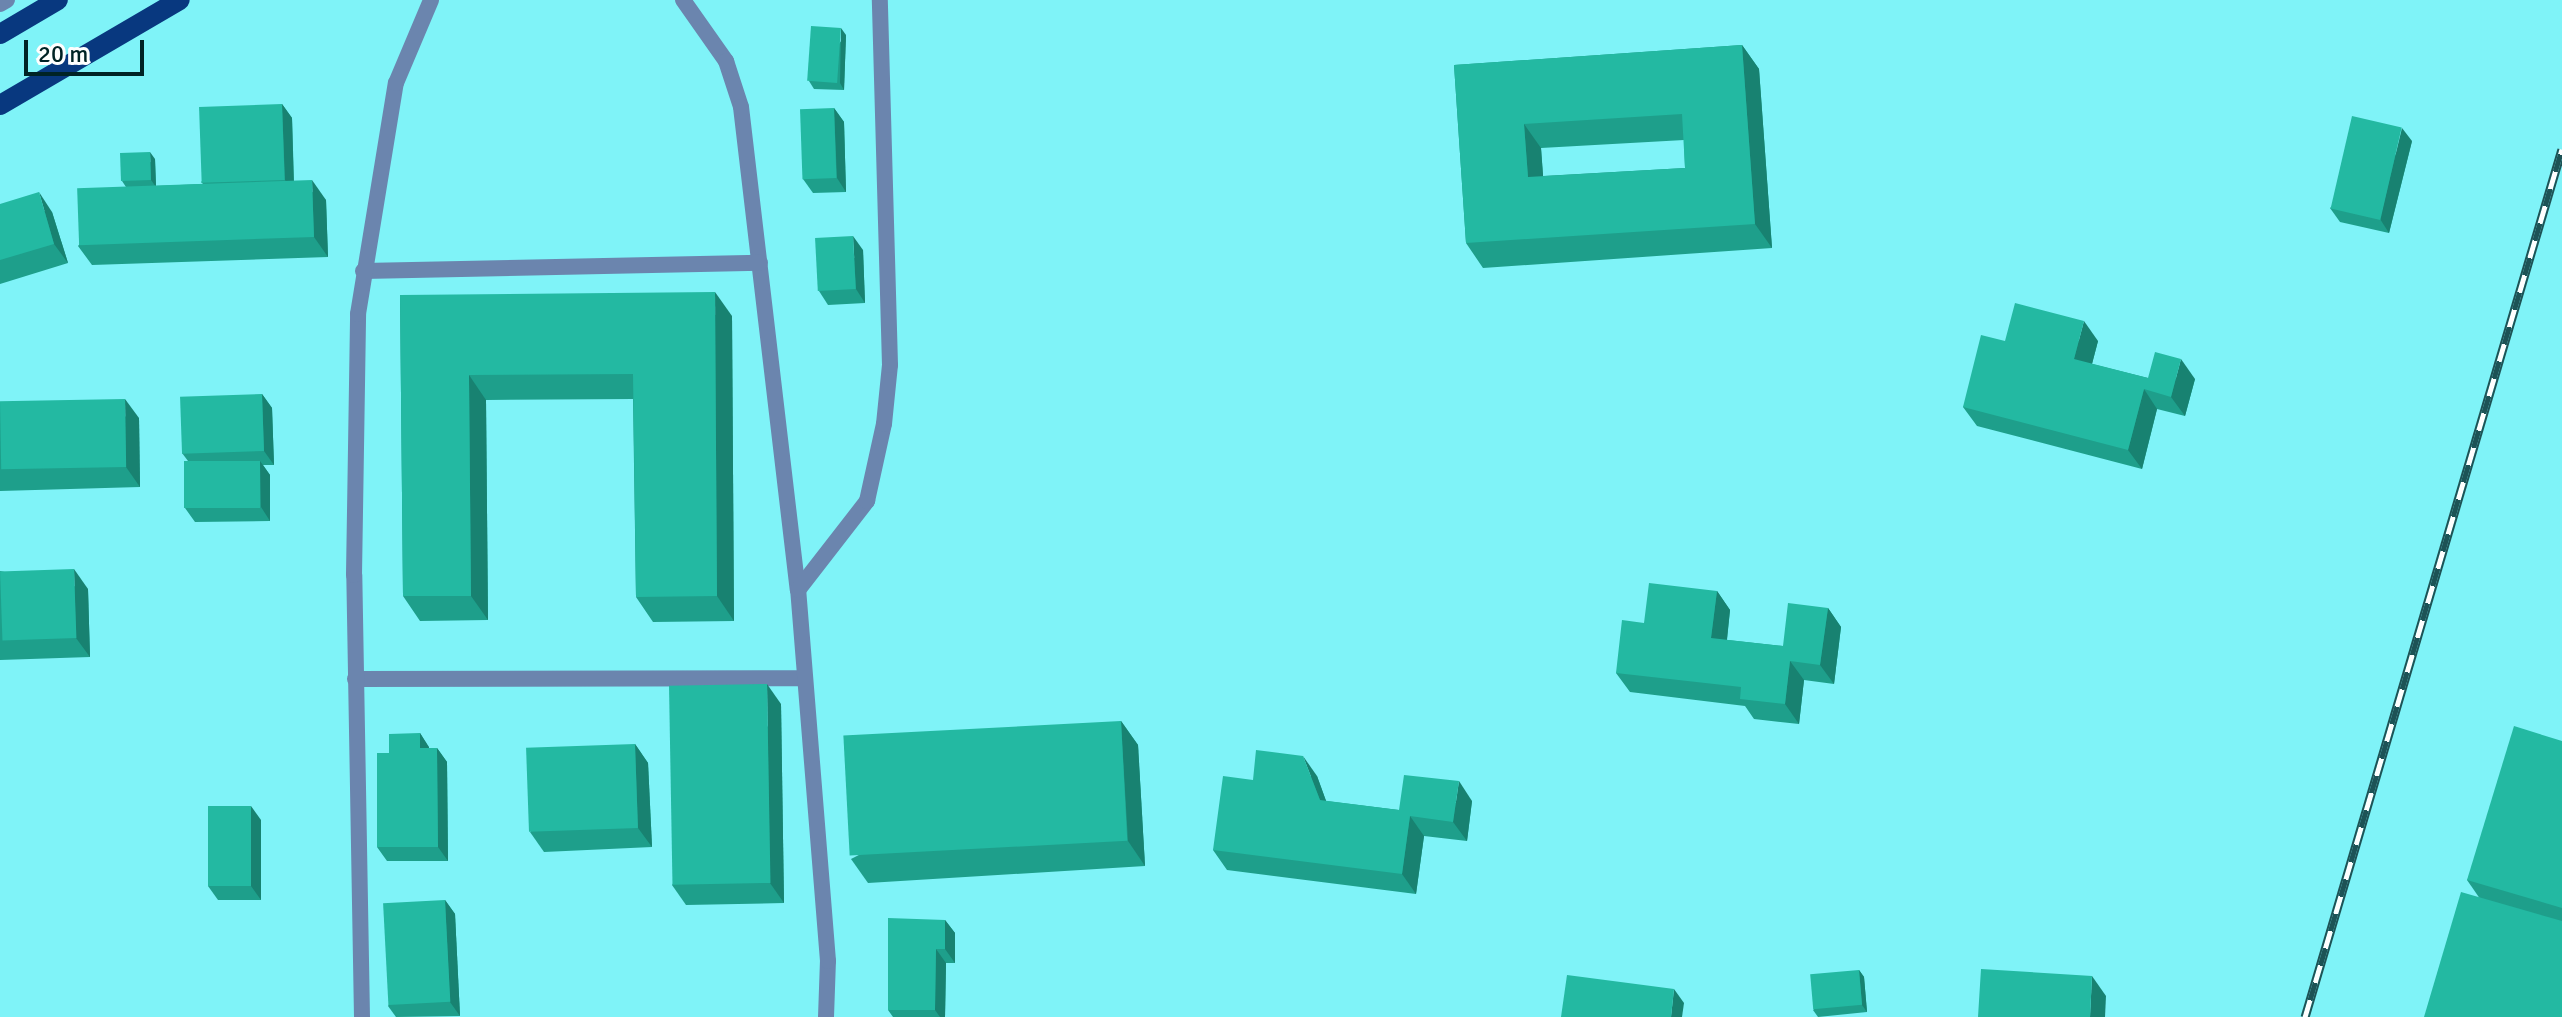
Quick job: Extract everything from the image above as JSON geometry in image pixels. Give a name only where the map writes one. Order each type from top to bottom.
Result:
[{"type":"main road","points":[[0,34],[58,0]]},
{"type":"main road","points":[[0,105],[180,0]]},
{"type":"street","points":[[0,4],[7,0]]},
{"type":"street","points":[[362,1017],[355,679],[356,359],[363,271],[396,83],[431,0]]},
{"type":"street","points":[[683,0],[726,61],[741,107],[798,590],[828,961],[826,1017]]},
{"type":"street","points":[[798,590],[867,501],[884,424],[890,365],[880,0]]},
{"type":"street","points":[[363,271],[760,263]]},
{"type":"street","points":[[355,679],[805,678]]},
{"type":"building","points":[[811,26],[841,28],[837,83],[807,81]]},
{"type":"building","points":[[1742,45],[1755,224],[1466,243],[1454,65]],"holes":[[[1682,114],[1685,168],[1528,177],[1524,124]]]},
{"type":"building","points":[[282,104],[285,180],[202,183],[199,107]]},
{"type":"building","points":[[834,108],[836,178],[802,179],[800,109]]},
{"type":"building","points":[[2352,116],[2402,127],[2380,220],[2331,209]]},
{"type":"building","points":[[150,152],[151,180],[121,181],[120,153]]},
{"type":"building","points":[[312,180],[314,237],[79,245],[77,188]]},
{"type":"building","points":[[39,192],[54,244],[0,260],[0,204]]},
{"type":"building","points":[[853,236],[856,289],[818,291],[815,238]]},
{"type":"building","points":[[715,292],[717,596],[636,597],[633,374],[469,375],[471,596],[403,596],[400,295]]},
{"type":"building","points":[[2015,303],[2084,321],[2074,359],[2148,378],[2155,352],[2181,359],[2171,397],[2144,389],[2128,450],[1963,407],[1981,335],[2005,341]]},
{"type":"building","points":[[262,394],[264,451],[182,454],[180,397]]},
{"type":"building","points":[[125,399],[126,467],[1,469],[0,401]]},
{"type":"building","points":[[184,461],[260,461],[260,508],[184,508]]},
{"type":"building","points":[[74,569],[76,638],[2,641],[0,572]]},
{"type":"building","points":[[1649,583],[1717,591],[1711,638],[1783,646],[1788,603],[1828,608],[1820,665],[1790,661],[1785,704],[1740,699],[1741,687],[1616,673],[1622,620],[1644,623]]},
{"type":"building","points":[[767,684],[770,883],[672,885],[669,686]]},
{"type":"building","points":[[1121,721],[1127,841],[850,855],[843,736]]},
{"type":"building","points":[[2514,726],[2562,741],[2562,908],[2467,880]]},
{"type":"building","points":[[420,733],[420,748],[437,748],[438,847],[377,847],[377,753],[389,753],[389,734]]},
{"type":"building","points":[[635,744],[638,828],[529,832],[526,748]]},
{"type":"building","points":[[1256,750],[1303,756],[1320,800],[1399,810],[1404,775],[1459,781],[1453,822],[1410,816],[1402,874],[1213,850],[1223,776],[1253,780]]},
{"type":"building","points":[[208,806],[251,806],[251,886],[208,886]]},
{"type":"building","points":[[2461,892],[2562,921],[2562,1017],[2424,1017]]},
{"type":"building","points":[[445,900],[450,1002],[388,1005],[383,903]]},
{"type":"building","points":[[888,918],[945,920],[945,949],[936,949],[935,1010],[888,1010]]},
{"type":"building","points":[[1981,969],[2092,976],[2090,1017],[1978,1017]]},
{"type":"building","points":[[1859,970],[1862,1005],[1813,1009],[1810,974]]},
{"type":"building","points":[[1567,975],[1674,989],[1671,1017],[1561,1017]]},
{"type":"railway","points":[[2305,1017],[2562,149]]}]
